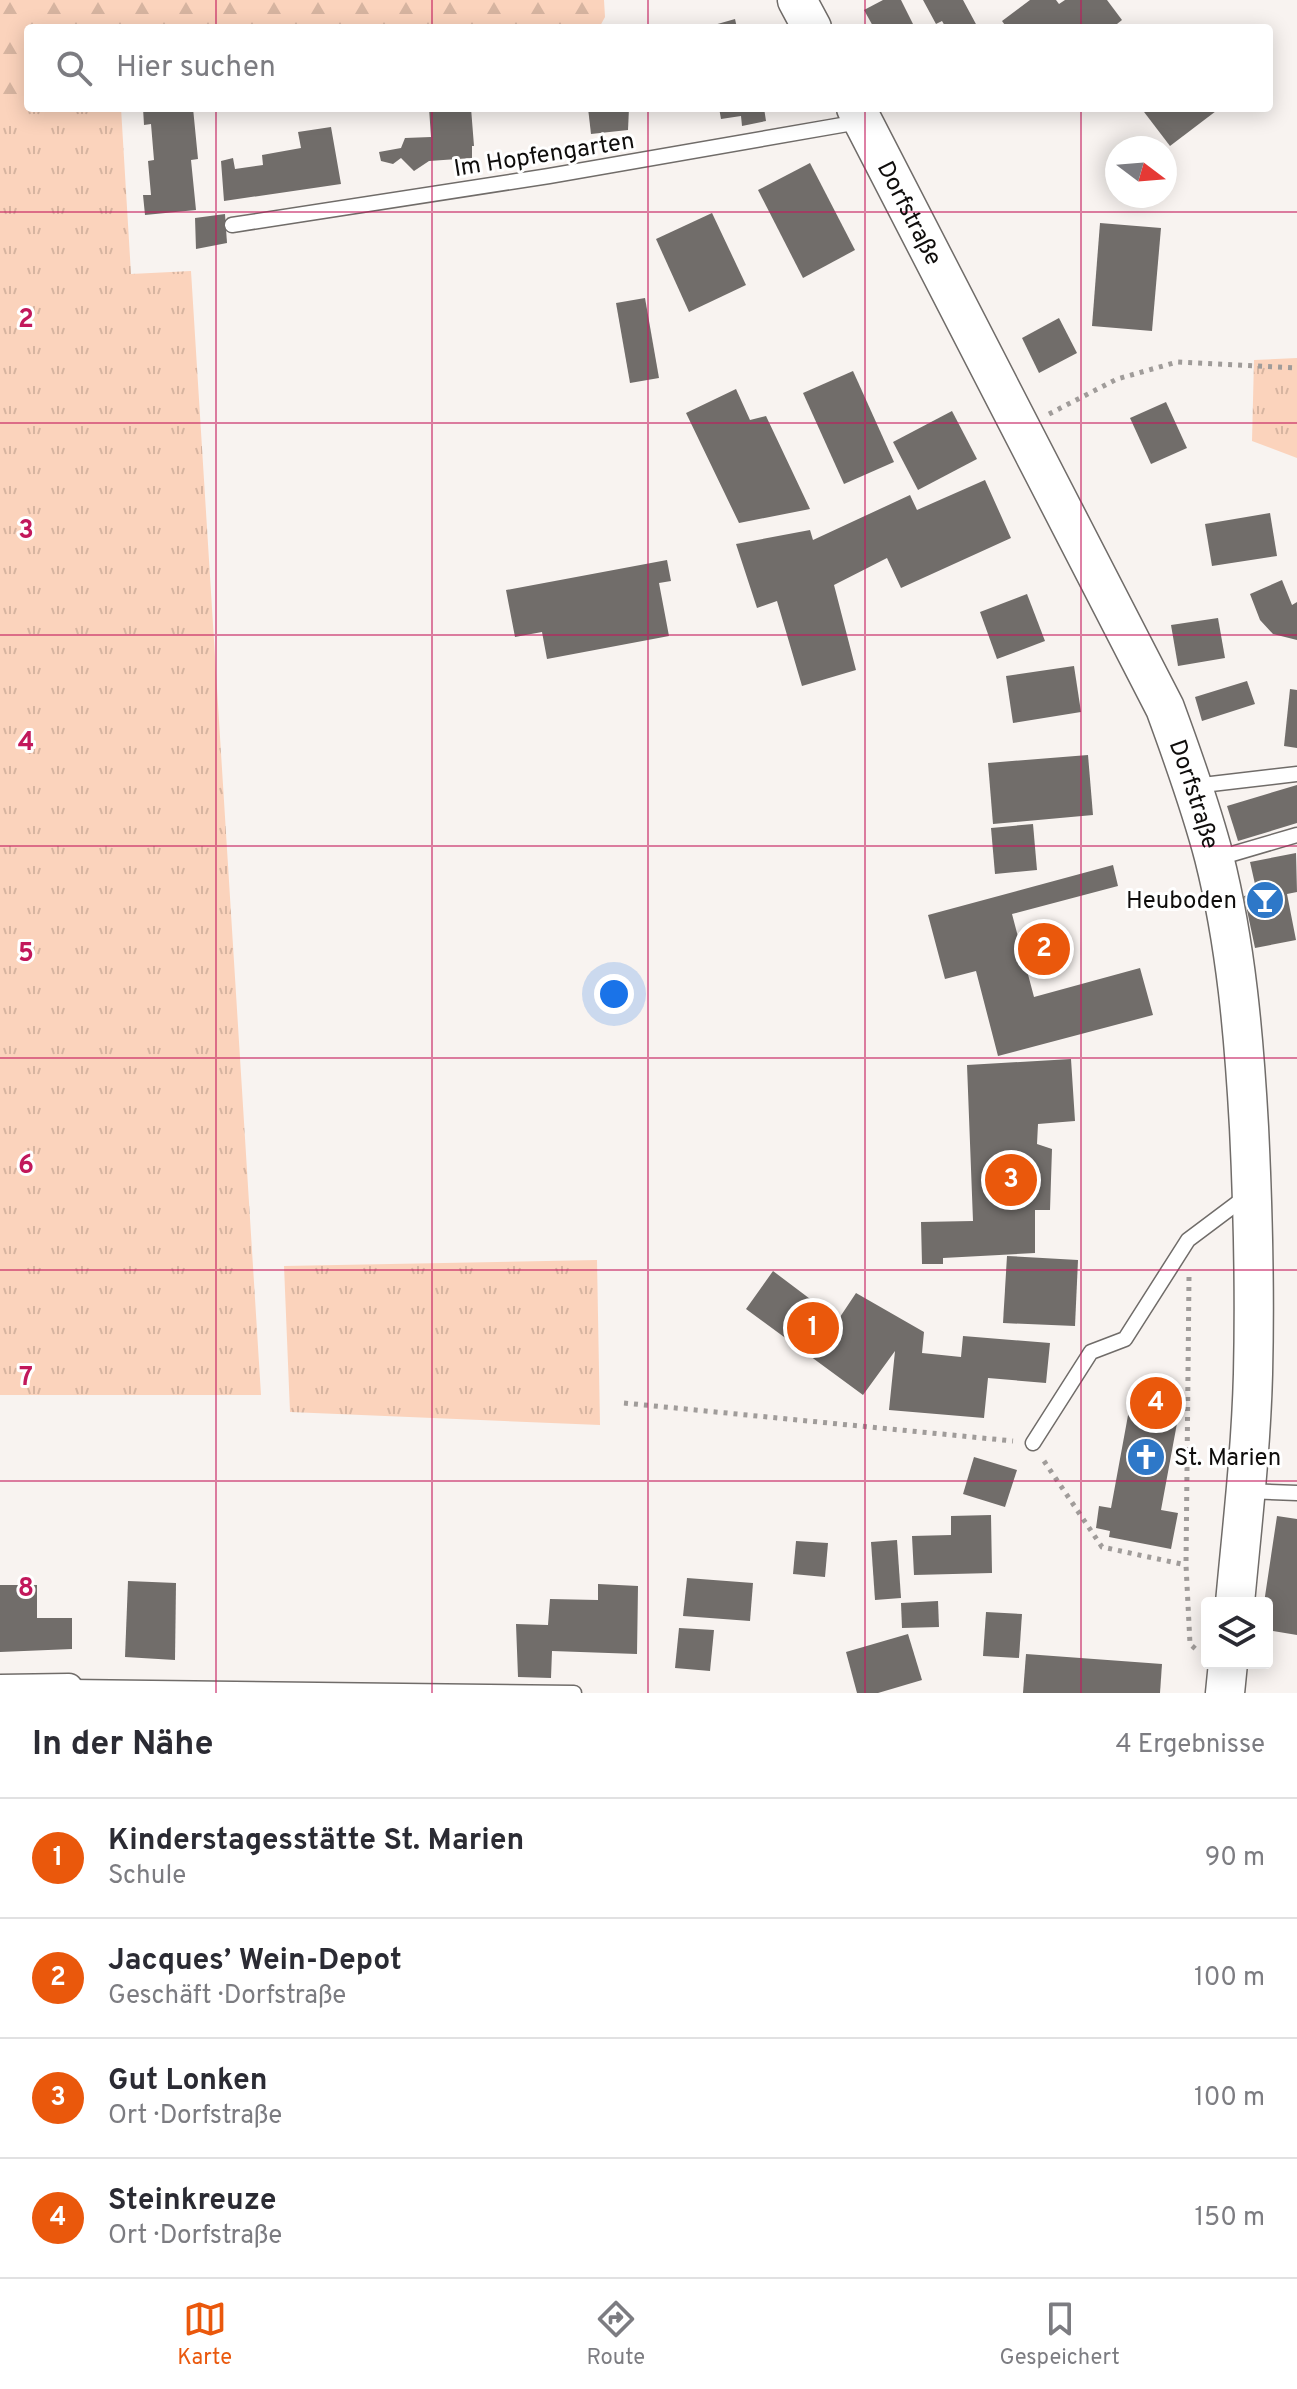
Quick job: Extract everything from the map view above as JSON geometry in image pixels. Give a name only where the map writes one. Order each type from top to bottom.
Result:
[{"type":"main road","points":[[797,0],[810,24]]},
{"type":"main road","name":"Dorfstraße","points":[[860,115],[1165,708],[1215,859],[1232,954],[1245,1061],[1252,1193],[1253,1376],[1236,1597]]},
{"type":"main road","points":[[1225,1693],[1227,1669]]},
{"type":"street","points":[[0,1688],[69,1687]]},
{"type":"lane","name":"Im Hopfengarten","points":[[232,225],[565,173],[860,115]]},
{"type":"lane","points":[[1193,786],[1297,774]]},
{"type":"lane","points":[[1215,859],[1297,835]]},
{"type":"lane","points":[[1033,1443],[1091,1352],[1125,1339],[1188,1240],[1252,1193]]},
{"type":"lane","points":[[1246,1491],[1297,1493]]},
{"type":"lane","points":[[69,1687],[574,1693]]},
{"type":"path","points":[[1022,428],[1117,379],[1177,362],[1297,368]]},
{"type":"path","points":[[1188,1240],[1191,1308],[1186,1565],[1190,1644],[1201,1654]]},
{"type":"path","points":[[624,1403],[1033,1443]]},
{"type":"path","points":[[1053,1476],[1102,1547],[1186,1565]]},
{"type":"green space","points":[[0,0],[24,24],[24,112],[121,112],[131,274],[191,271],[261,1395],[0,1395]]},
{"type":"green space","points":[[0,0],[604,0],[605,17],[601,24],[24,24],[24,109],[0,111]]},
{"type":"green space","points":[[1297,358],[1297,458],[1252,441],[1254,360]]},
{"type":"green space","points":[[597,1260],[600,1425],[290,1412],[284,1266]]},
{"type":"building","points":[[883,0],[901,0],[913,24],[872,24],[864,10]]},
{"type":"building","points":[[923,0],[963,0],[976,24],[944,24],[942,21],[936,24]]},
{"type":"building","points":[[1030,0],[1056,0],[1059,4],[1065,0],[1107,0],[1122,20],[1117,24],[1004,24],[1002,21]]},
{"type":"building","points":[[735,19],[736,24],[718,24]]},
{"type":"building","points":[[143,112],[193,112],[198,159],[191,160],[196,210],[145,215],[143,195],[151,195],[148,161],[154,160],[151,124],[144,125]]},
{"type":"building","points":[[429,112],[471,112],[472,158],[429,161],[414,171],[401,158],[393,164],[381,161],[379,152],[401,148],[405,138],[431,137]]},
{"type":"building","points":[[588,112],[629,112],[628,130],[591,134]]},
{"type":"building","points":[[720,112],[765,112],[766,121],[742,126],[741,116],[721,119]]},
{"type":"building","points":[[1144,112],[1215,112],[1177,141],[1177,136],[1162,136]]},
{"type":"building","points":[[331,127],[341,184],[224,201],[221,161],[233,158],[235,169],[263,165],[262,155],[301,148],[298,132]]},
{"type":"building","points":[[810,163],[855,250],[803,278],[758,190]]},
{"type":"building","points":[[712,213],[746,285],[689,312],[656,239]]},
{"type":"building","points":[[225,214],[227,243],[196,249],[195,218]]},
{"type":"building","points":[[1100,223],[1161,228],[1152,331],[1092,326]]},
{"type":"building","points":[[645,298],[659,378],[630,383],[616,303]]},
{"type":"building","points":[[1059,318],[1077,353],[1039,373],[1022,338]]},
{"type":"building","points":[[853,371],[894,462],[844,484],[803,393]]},
{"type":"building","points":[[736,389],[750,420],[766,416],[810,509],[739,523],[686,413]]},
{"type":"building","points":[[1166,402],[1187,448],[1151,464],[1130,418]]},
{"type":"building","points":[[952,411],[977,459],[918,490],[893,442]]},
{"type":"building","points":[[985,480],[1011,538],[901,588],[887,558],[834,585],[856,670],[802,686],[777,601],[757,608],[736,544],[810,530],[813,540],[910,495],[917,510]]},
{"type":"building","points":[[1270,513],[1277,556],[1212,566],[1205,524]]},
{"type":"building","points":[[667,560],[671,581],[659,583],[669,636],[547,659],[542,632],[515,637],[506,590]]},
{"type":"building","points":[[1282,580],[1292,605],[1297,602],[1297,640],[1273,634],[1260,620],[1250,594]]},
{"type":"building","points":[[1027,594],[1045,641],[997,659],[980,612]]},
{"type":"building","points":[[1218,618],[1225,658],[1178,666],[1171,625]]},
{"type":"building","points":[[1074,666],[1081,712],[1013,723],[1006,676]]},
{"type":"building","points":[[1247,681],[1255,704],[1202,721],[1195,697]]},
{"type":"building","points":[[1290,689],[1297,690],[1297,748],[1284,746]]},
{"type":"building","points":[[1088,755],[1093,815],[993,824],[988,763]]},
{"type":"building","points":[[1297,785],[1297,823],[1238,841],[1227,806]]},
{"type":"building","points":[[1033,824],[1037,870],[995,874],[991,828]]},
{"type":"building","points":[[1296,853],[1297,892],[1287,894],[1296,940],[1255,948],[1244,896],[1257,893],[1250,862]]},
{"type":"building","points":[[1113,865],[1118,886],[1012,914],[1034,997],[1140,968],[1153,1015],[998,1056],[976,971],[945,979],[928,915]]},
{"type":"building","points":[[1071,1059],[1075,1121],[1038,1124],[1037,1144],[1052,1149],[1050,1210],[1035,1210],[1035,1253],[943,1258],[943,1264],[922,1264],[921,1222],[973,1221],[967,1065]]},
{"type":"building","points":[[1007,1256],[1078,1260],[1075,1326],[1003,1323]]},
{"type":"building","points":[[773,1271],[838,1320],[856,1293],[924,1332],[922,1353],[961,1357],[963,1336],[1050,1343],[1046,1383],[988,1378],[984,1418],[889,1410],[895,1351],[863,1395],[746,1309]]},
{"type":"building","name":"St. Marien","points":[[1131,1399],[1180,1407],[1161,1510],[1178,1513],[1171,1549],[1109,1537],[1110,1531],[1096,1528],[1099,1506],[1111,1508]]},
{"type":"building","points":[[974,1457],[1017,1470],[1005,1507],[963,1494]]},
{"type":"building","points":[[991,1515],[992,1573],[914,1575],[912,1536],[951,1535],[951,1516]]},
{"type":"building","points":[[1277,1516],[1297,1519],[1297,1635],[1273,1631],[1273,1597],[1265,1597]]},
{"type":"building","points":[[897,1540],[901,1598],[875,1600],[871,1542]]},
{"type":"building","points":[[796,1541],[828,1543],[825,1577],[793,1574]]},
{"type":"building","points":[[687,1578],[753,1583],[750,1621],[683,1616]]},
{"type":"building","points":[[128,1581],[176,1583],[175,1660],[125,1657]]},
{"type":"building","points":[[598,1584],[638,1586],[637,1654],[552,1651],[551,1678],[518,1677],[516,1624],[548,1625],[550,1599],[598,1600]]},
{"type":"building","points":[[0,1585],[37,1585],[37,1618],[72,1618],[72,1649],[0,1652]]},
{"type":"building","points":[[938,1601],[939,1627],[902,1628],[901,1603]]},
{"type":"building","points":[[986,1612],[1022,1614],[1019,1658],[983,1656]]},
{"type":"building","points":[[679,1628],[714,1630],[710,1671],[675,1668]]},
{"type":"building","points":[[908,1634],[922,1680],[878,1693],[857,1693],[846,1652]]},
{"type":"building","points":[[1026,1654],[1162,1664],[1160,1693],[1023,1693]]},
{"type":"place","name":"Heuboden","points":[[1265,900]]},
{"type":"place","name":"Jacques’ Wein-Depot","points":[[1044,949]]},
{"type":"place","name":"Gut Lonken","points":[[1011,1180]]},
{"type":"place","name":"Kinderstagesstätte St. Marien","points":[[813,1328]]},
{"type":"place","name":"Steinkreuze","points":[[1156,1403]]},
{"type":"place","name":"St. Marien","points":[[1146,1457]]}]
